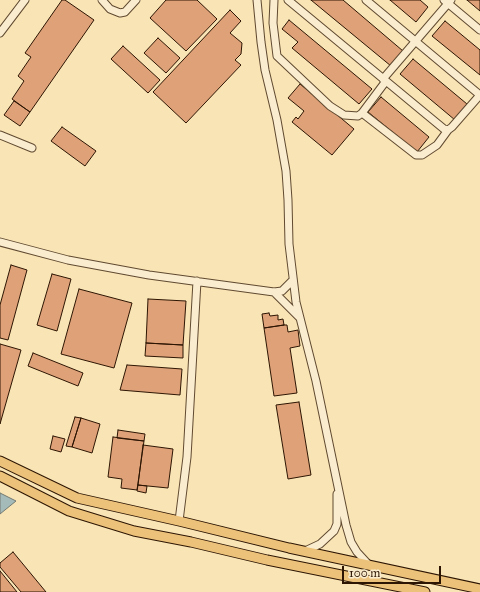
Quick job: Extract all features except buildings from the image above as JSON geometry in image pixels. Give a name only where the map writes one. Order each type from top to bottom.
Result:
[{"type":"main road","points":[[0,461],[77,498],[305,551],[480,589]]},
{"type":"main road","points":[[0,476],[69,511],[134,531],[191,542],[275,562],[425,592]]},
{"type":"main road","points":[[389,584],[406,592]]},
{"type":"main road","points":[[469,587],[480,586]]},
{"type":"street","points":[[0,33],[25,0]]},
{"type":"street","points":[[102,0],[110,9],[120,13],[125,12],[136,0]]},
{"type":"street","points":[[257,0],[265,70],[277,120],[286,171],[292,281],[316,381],[337,484],[351,542],[357,552],[369,565]]},
{"type":"street","points":[[274,0],[273,23],[277,56],[330,106],[344,115],[358,116],[362,113],[384,80],[448,1],[480,30]]},
{"type":"street","points":[[288,0],[444,129],[448,130]]},
{"type":"street","points":[[362,113],[416,155],[422,155],[437,145],[448,130],[480,95],[366,0]]},
{"type":"street","points":[[0,135],[32,148]]},
{"type":"street","points":[[0,242],[68,260],[149,275],[274,292],[282,291],[292,281]]},
{"type":"street","points":[[179,521],[187,457],[197,281]]},
{"type":"street","points":[[274,292],[300,317]]},
{"type":"street","points":[[305,551],[320,544],[334,531],[337,524],[337,484]]},
{"type":"water","points":[[0,493],[16,501],[0,514]]}]
